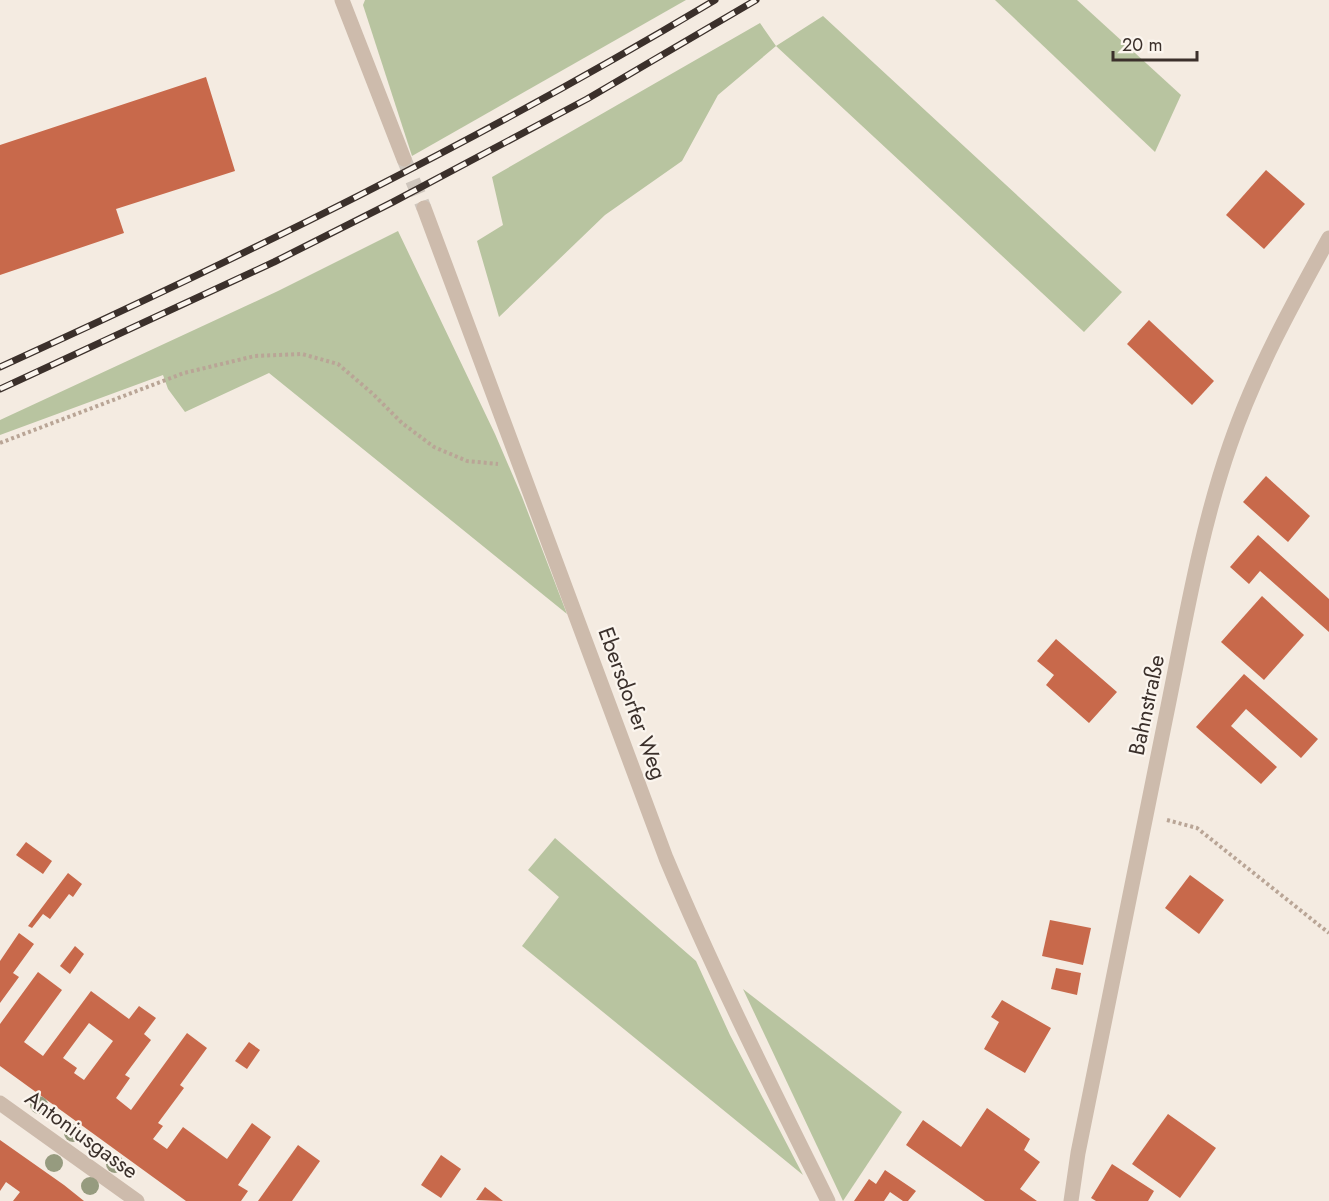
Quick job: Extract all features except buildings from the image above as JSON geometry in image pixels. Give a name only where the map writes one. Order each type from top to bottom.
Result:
[{"type":"street","points":[[342,0],[404,159]]},
{"type":"street","name":"Ebersdorfer Weg","points":[[424,208],[523,467],[666,858],[758,1060],[828,1201]]},
{"type":"street","name":"Bahnstraße","points":[[1071,1201],[1078,1153],[1146,814],[1215,490],[1244,407],[1269,350],[1329,238]]},
{"type":"street","name":"Antoniusgasse","points":[[0,1103],[137,1201]]},
{"type":"path","points":[[0,443],[184,373],[255,356],[302,354],[338,364],[402,423],[434,447],[467,461],[523,467]]},
{"type":"path","points":[[1146,814],[1197,828],[1329,933]]},
{"type":"green space","points":[[365,0],[686,0],[412,156],[363,5]]},
{"type":"green space","points":[[995,0],[1077,0],[1181,95],[1155,152]]},
{"type":"green space","points":[[823,16],[1122,292],[1084,332],[776,46]]},
{"type":"green space","points":[[760,23],[776,46],[718,95],[682,161],[605,215],[499,317],[477,241],[503,225],[492,177]]},
{"type":"green space","points":[[398,231],[495,434],[567,614],[269,373],[185,412],[168,389],[163,375],[0,435],[0,420],[278,291]]},
{"type":"green space","points":[[555,838],[696,961],[730,1035],[803,1175],[522,946],[559,897],[528,870]]},
{"type":"green space","points":[[743,989],[902,1112],[843,1201]]},
{"type":"tunnel","points":[[404,159],[424,208]]},
{"type":"railway","points":[[0,367],[363,194],[541,100],[715,0]]},
{"type":"railway","points":[[0,389],[274,262],[393,202],[587,99],[756,0]]}]
